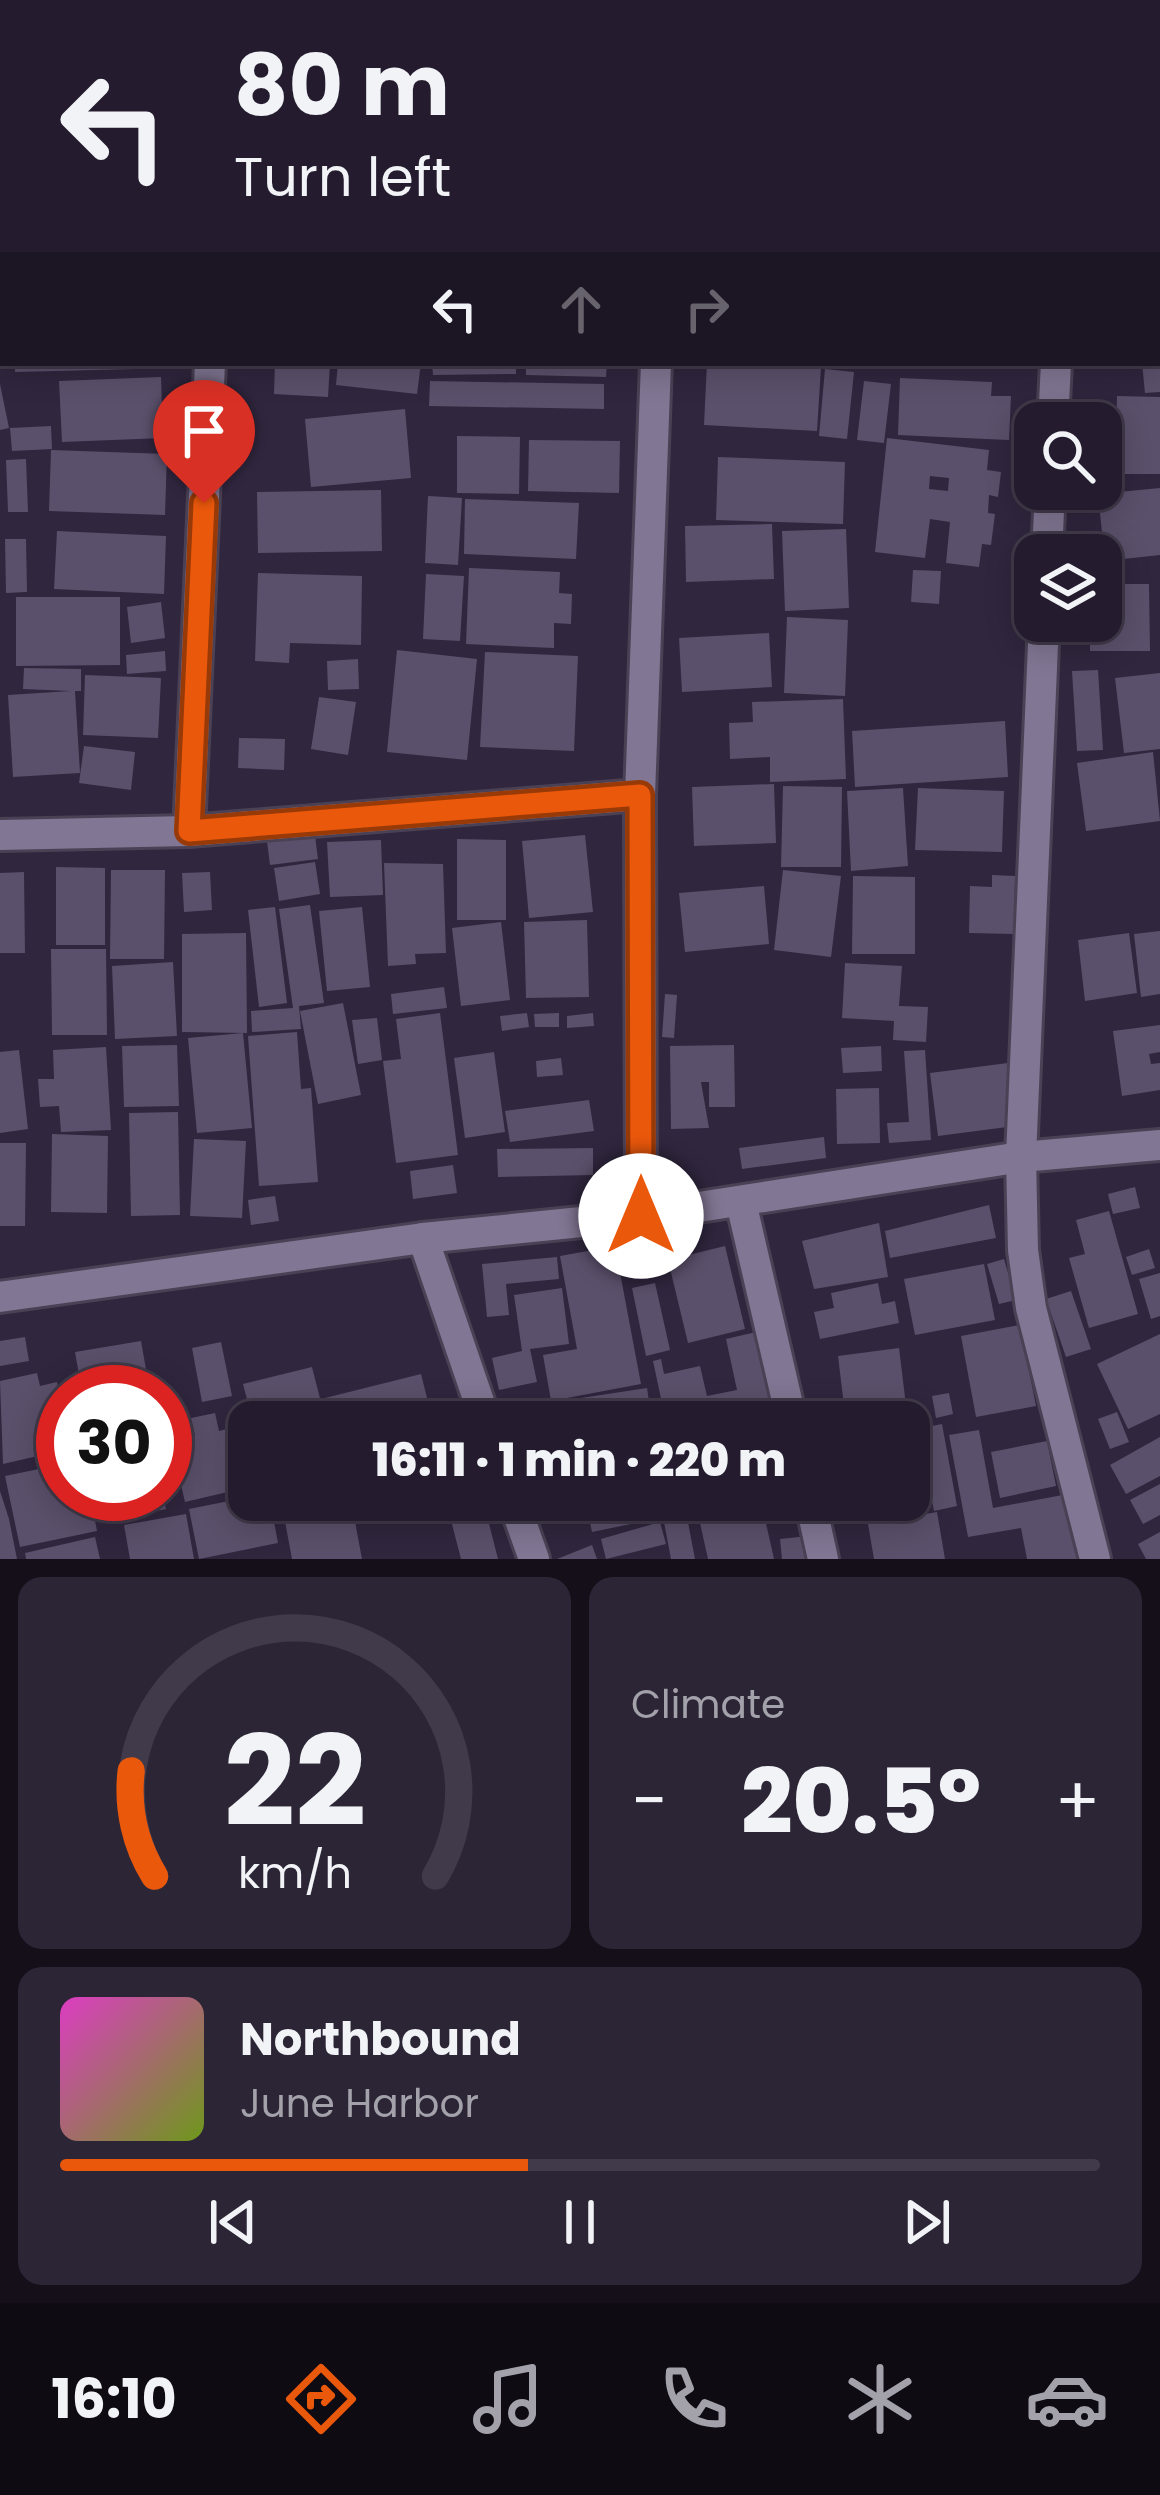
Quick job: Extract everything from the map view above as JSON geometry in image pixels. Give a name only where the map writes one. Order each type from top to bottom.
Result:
[{"type":"street","points":[[189,831],[210,366]]},
{"type":"street","points":[[641,1216],[640,795],[656,366]]},
{"type":"street","points":[[1054,402],[1056,366]]},
{"type":"street","points":[[1044,642],[1021,1157],[1031,1308],[1095,1559]]},
{"type":"street","points":[[0,836],[189,831],[640,795]]},
{"type":"street","points":[[0,1297],[422,1238],[641,1216],[1021,1157],[1160,1145]]},
{"type":"street","points":[[741,1202],[787,1401]]},
{"type":"street","points":[[422,1238],[479,1401]]},
{"type":"street","points":[[520,1521],[534,1559]]},
{"type":"street","points":[[815,1521],[823,1559]]},
{"type":"building","points":[[15,366],[178,366],[178,368],[15,372]]},
{"type":"building","points":[[275,366],[330,366],[328,397],[274,394]]},
{"type":"building","points":[[338,366],[421,366],[417,394],[336,385]]},
{"type":"building","points":[[432,366],[516,366],[516,374],[433,375]]},
{"type":"building","points":[[526,366],[607,366],[606,377],[526,375]]},
{"type":"building","points":[[707,366],[821,367],[817,431],[704,425]]},
{"type":"building","points":[[1142,366],[1160,366],[1160,392],[1145,393]]},
{"type":"building","points":[[825,369],[854,372],[847,439],[819,436]]},
{"type":"building","points":[[161,377],[163,438],[62,442],[59,381]]},
{"type":"building","points":[[900,378],[992,382],[991,396],[1011,396],[1009,440],[898,435]]},
{"type":"building","points":[[430,381],[604,384],[604,409],[429,406]]},
{"type":"building","points":[[864,381],[891,384],[884,443],[857,440]]},
{"type":"building","points":[[0,384],[9,428],[0,430]]},
{"type":"building","points":[[1117,396],[1160,397],[1160,474],[1122,474],[1122,402],[1117,402]]},
{"type":"building","points":[[405,409],[411,478],[311,487],[305,419]]},
{"type":"building","points":[[51,426],[52,449],[12,451],[10,428]]},
{"type":"building","points":[[457,436],[520,437],[519,494],[457,493]]},
{"type":"building","points":[[887,438],[989,450],[987,470],[1001,472],[998,497],[989,495],[988,513],[995,514],[991,545],[982,544],[979,567],[946,563],[950,522],[930,519],[925,558],[875,552]],"holes":[[[930,476],[949,478],[948,491],[929,489]]]},
{"type":"building","points":[[529,440],[620,441],[619,493],[528,491]]},
{"type":"building","points":[[51,450],[167,454],[165,515],[49,511]]},
{"type":"building","points":[[718,457],[845,462],[843,524],[716,520]]},
{"type":"building","points":[[26,459],[28,512],[8,512],[6,460]]},
{"type":"building","points":[[1160,488],[1160,555],[1122,559],[1122,534],[1102,534],[1100,510],[1122,510],[1122,492]]},
{"type":"building","points":[[381,490],[382,551],[258,553],[257,492]]},
{"type":"building","points":[[428,496],[462,498],[458,565],[425,563]]},
{"type":"building","points":[[465,499],[579,503],[576,559],[464,554]]},
{"type":"building","points":[[772,524],[774,579],[686,582],[685,526]]},
{"type":"building","points":[[846,529],[849,608],[785,611],[782,531]]},
{"type":"building","points":[[57,531],[166,536],[164,594],[54,589]]},
{"type":"building","points":[[5,539],[26,539],[27,592],[6,593]]},
{"type":"building","points":[[469,568],[560,572],[559,593],[572,594],[571,624],[554,623],[554,648],[466,644]]},
{"type":"building","points":[[913,570],[941,571],[939,604],[911,602]]},
{"type":"building","points":[[258,573],[362,576],[361,645],[290,643],[289,663],[255,661]]},
{"type":"building","points":[[426,574],[464,576],[460,641],[423,639]]},
{"type":"building","points":[[1122,584],[1149,584],[1150,651],[1090,651],[1090,642],[1122,642]]},
{"type":"building","points":[[16,597],[120,597],[120,665],[16,666]]},
{"type":"building","points":[[161,602],[165,638],[131,643],[127,607]]},
{"type":"building","points":[[787,617],[848,620],[845,696],[784,693]]},
{"type":"building","points":[[769,633],[772,687],[682,692],[679,638]]},
{"type":"building","points":[[397,650],[477,659],[467,760],[387,752]]},
{"type":"building","points":[[165,651],[166,671],[127,674],[126,655]]},
{"type":"building","points":[[485,652],[578,656],[574,751],[480,747]]},
{"type":"building","points":[[358,659],[359,689],[328,690],[327,661]]},
{"type":"building","points":[[24,668],[81,669],[81,691],[75,691],[80,773],[13,777],[8,695],[71,691],[23,689]]},
{"type":"building","points":[[1098,670],[1103,750],[1077,751],[1072,671]]},
{"type":"building","points":[[1160,673],[1160,749],[1124,753],[1115,678]]},
{"type":"building","points":[[85,675],[161,678],[158,738],[83,735]]},
{"type":"building","points":[[319,697],[356,702],[348,755],[311,749]]},
{"type":"building","points":[[843,699],[846,779],[770,782],[770,757],[730,759],[729,723],[753,722],[752,702]]},
{"type":"building","points":[[1005,721],[1008,777],[855,787],[852,731]]},
{"type":"building","points":[[239,738],[285,739],[284,770],[238,768]]},
{"type":"building","points":[[84,746],[135,752],[131,790],[79,783]]},
{"type":"building","points":[[1153,752],[1160,821],[1086,831],[1077,763]]},
{"type":"building","points":[[774,784],[776,843],[694,846],[692,787]]},
{"type":"building","points":[[783,786],[842,787],[841,867],[781,867]]},
{"type":"building","points":[[903,788],[908,866],[851,871],[847,791]]},
{"type":"building","points":[[918,788],[1004,791],[1002,852],[915,850]]},
{"type":"building","points":[[314,828],[318,859],[270,865],[266,833]]},
{"type":"building","points":[[585,835],[593,912],[529,918],[522,841]]},
{"type":"building","points":[[457,839],[506,840],[506,920],[457,920]]},
{"type":"building","points":[[381,840],[383,895],[330,897],[327,842]]},
{"type":"building","points":[[315,862],[320,894],[279,901],[274,868]]},
{"type":"building","points":[[384,863],[443,864],[446,953],[415,954],[416,964],[388,966]]},
{"type":"building","points":[[56,867],[105,868],[105,945],[56,945]]},
{"type":"building","points":[[111,870],[165,870],[164,959],[110,959]]},
{"type":"building","points":[[783,870],[841,876],[831,957],[774,950]]},
{"type":"building","points":[[24,872],[25,953],[0,953],[0,873]]},
{"type":"building","points":[[210,872],[212,910],[184,912],[182,873]]},
{"type":"building","points":[[992,875],[1015,876],[1014,934],[969,933],[970,886],[992,887]]},
{"type":"building","points":[[853,876],[915,877],[915,954],[852,954]]},
{"type":"building","points":[[764,886],[769,944],[685,952],[679,893]]},
{"type":"building","points":[[310,905],[324,1003],[299,1006],[301,1029],[252,1032],[251,1011],[293,1008],[279,909]]},
{"type":"building","points":[[275,907],[287,1003],[259,1007],[248,910]]},
{"type":"building","points":[[362,907],[370,987],[327,991],[319,911]]},
{"type":"building","points":[[587,920],[589,997],[526,998],[524,922]]},
{"type":"building","points":[[501,922],[510,1000],[461,1006],[452,928]]},
{"type":"building","points":[[1160,931],[1160,994],[1141,997],[1134,934]]},
{"type":"building","points":[[246,933],[247,1033],[182,1032],[182,934]]},
{"type":"building","points":[[1129,933],[1137,993],[1085,1001],[1078,940]]},
{"type":"building","points":[[51,949],[106,949],[107,1035],[52,1035]]},
{"type":"building","points":[[173,962],[177,1036],[115,1039],[112,966]]},
{"type":"building","points":[[845,963],[902,966],[899,1006],[928,1007],[926,1042],[893,1040],[894,1021],[842,1018]]},
{"type":"building","points":[[444,987],[447,1008],[393,1014],[391,994]]},
{"type":"building","points":[[665,994],[677,995],[674,1038],[662,1037]]},
{"type":"building","points":[[343,1003],[361,1095],[318,1104],[300,1011]]},
{"type":"building","points":[[440,1013],[458,1155],[396,1163],[383,1061],[401,1059],[396,1019]]},
{"type":"building","points":[[527,1013],[529,1027],[502,1031],[500,1016]]},
{"type":"building","points":[[559,1013],[559,1027],[535,1027],[534,1014]]},
{"type":"building","points":[[593,1013],[594,1026],[567,1028],[567,1016]]},
{"type":"building","points":[[377,1018],[382,1060],[358,1064],[352,1020]]},
{"type":"building","points":[[1160,1025],[1160,1052],[1149,1054],[1151,1064],[1160,1063],[1160,1090],[1122,1096],[1113,1031]]},
{"type":"building","points":[[297,1032],[301,1089],[311,1088],[318,1182],[259,1186],[248,1036]]},
{"type":"building","points":[[243,1033],[252,1128],[197,1133],[188,1038]]},
{"type":"building","points":[[177,1045],[179,1106],[124,1107],[122,1046]]},
{"type":"building","points":[[734,1045],[735,1107],[709,1107],[709,1082],[701,1082],[709,1128],[671,1129],[670,1046]]},
{"type":"building","points":[[881,1046],[882,1071],[843,1073],[841,1048]]},
{"type":"building","points":[[106,1047],[111,1130],[61,1132],[59,1106],[40,1107],[38,1079],[54,1079],[53,1050]]},
{"type":"building","points":[[19,1050],[28,1129],[0,1133],[0,1052]]},
{"type":"building","points":[[925,1050],[931,1140],[889,1143],[887,1123],[909,1122],[904,1051]]},
{"type":"building","points":[[494,1052],[505,1132],[465,1138],[454,1058]]},
{"type":"building","points":[[561,1058],[563,1075],[537,1077],[536,1061]]},
{"type":"building","points":[[1008,1063],[1015,1126],[938,1136],[930,1073]]},
{"type":"building","points":[[879,1088],[880,1143],[837,1144],[836,1089]]},
{"type":"building","points":[[589,1100],[594,1131],[510,1142],[505,1111]]},
{"type":"building","points":[[178,1112],[180,1215],[131,1216],[129,1113]]},
{"type":"building","points":[[52,1134],[108,1136],[107,1213],[51,1212]]},
{"type":"building","points":[[824,1137],[826,1158],[742,1169],[739,1148]]},
{"type":"building","points":[[194,1139],[246,1141],[242,1218],[190,1216]]},
{"type":"building","points":[[0,1143],[26,1143],[25,1226],[0,1226]]},
{"type":"building","points":[[593,1148],[593,1175],[498,1177],[497,1149]]},
{"type":"building","points":[[453,1165],[457,1193],[413,1199],[410,1171]]},
{"type":"building","points":[[1135,1187],[1140,1208],[1113,1214],[1108,1194]]},
{"type":"building","points":[[275,1196],[279,1221],[251,1225],[248,1200]]},
{"type":"building","points":[[989,1205],[996,1238],[890,1258],[885,1231]]},
{"type":"building","points":[[1109,1211],[1138,1314],[1089,1328],[1069,1258],[1085,1254],[1076,1220]]},
{"type":"building","points":[[879,1223],[888,1277],[814,1289],[802,1241]]},
{"type":"building","points":[[615,1246],[641,1384],[551,1401],[543,1355],[577,1349],[560,1256]]},
{"type":"building","points":[[725,1246],[745,1329],[688,1343],[668,1260]]},
{"type":"building","points":[[1149,1249],[1155,1268],[1132,1275],[1126,1257]]},
{"type":"building","points":[[557,1257],[559,1279],[506,1284],[509,1315],[487,1317],[482,1264]]},
{"type":"building","points":[[1004,1259],[1016,1300],[999,1304],[987,1264]]},
{"type":"building","points":[[984,1264],[995,1320],[915,1335],[904,1279]]},
{"type":"building","points":[[1160,1273],[1160,1316],[1151,1319],[1139,1279]]},
{"type":"building","points":[[655,1283],[670,1350],[646,1356],[632,1288]]},
{"type":"building","points":[[878,1283],[882,1304],[895,1301],[899,1323],[820,1339],[814,1312],[834,1308],[831,1293]]},
{"type":"building","points":[[562,1288],[569,1344],[530,1349],[537,1382],[499,1390],[492,1358],[522,1351],[514,1295]]},
{"type":"building","points":[[1071,1291],[1091,1349],[1066,1357],[1046,1299]]},
{"type":"building","points":[[1020,1325],[1036,1406],[976,1417],[961,1336]]},
{"type":"building","points":[[756,1332],[771,1401],[662,1401],[653,1361],[661,1359],[664,1374],[700,1366],[707,1396],[737,1390],[726,1339]]},
{"type":"building","points":[[1160,1334],[1160,1414],[1128,1429],[1097,1364]]},
{"type":"building","points":[[25,1337],[29,1361],[0,1366],[0,1341]]},
{"type":"building","points":[[141,1341],[145,1365],[77,1365],[75,1352]]},
{"type":"building","points":[[221,1342],[232,1396],[202,1402],[192,1348]]},
{"type":"building","points":[[899,1348],[905,1401],[843,1401],[838,1356]]},
{"type":"building","points":[[312,1367],[321,1401],[247,1401],[243,1384]]},
{"type":"building","points":[[36,1373],[36,1456],[3,1464],[0,1381]]},
{"type":"building","points":[[421,1374],[428,1401],[326,1401]]},
{"type":"building","points":[[647,1388],[649,1401],[562,1401]]},
{"type":"building","points":[[949,1393],[953,1414],[936,1418],[932,1396]]},
{"type":"building","points":[[1117,1412],[1129,1442],[1110,1449],[1098,1419]]},
{"type":"building","points":[[215,1413],[219,1431],[228,1429],[228,1492],[192,1500],[195,1436],[192,1418]]},
{"type":"building","points":[[942,1424],[957,1506],[934,1511],[930,1492],[930,1426]]},
{"type":"building","points":[[979,1430],[993,1508],[1068,1494],[1080,1559],[1027,1559],[1021,1528],[968,1537],[949,1435]]},
{"type":"building","points":[[1160,1437],[1160,1476],[1126,1494],[1110,1465]]},
{"type":"building","points":[[1047,1441],[1056,1486],[1000,1498],[991,1452]]},
{"type":"building","points":[[36,1470],[36,1521],[95,1521],[97,1531],[20,1547],[5,1476]]},
{"type":"building","points":[[1160,1484],[1160,1515],[1143,1524],[1130,1500]]},
{"type":"building","points":[[0,1491],[9,1519],[17,1559],[0,1559]]},
{"type":"building","points":[[228,1501],[228,1521],[274,1521],[278,1543],[199,1559],[192,1508]]},
{"type":"building","points":[[937,1512],[945,1559],[874,1559],[868,1524],[930,1521],[930,1513]]},
{"type":"building","points":[[187,1521],[194,1559],[130,1559],[124,1525]]},
{"type":"building","points":[[285,1521],[355,1521],[362,1559],[292,1559]]},
{"type":"building","points":[[451,1521],[488,1521],[498,1559],[461,1559]]},
{"type":"building","points":[[590,1521],[646,1521],[592,1532]]},
{"type":"building","points":[[688,1521],[695,1559],[671,1559],[664,1522]]},
{"type":"building","points":[[765,1521],[774,1559],[708,1559],[700,1523]]},
{"type":"building","points":[[660,1522],[666,1544],[606,1559],[601,1539]]},
{"type":"building","points":[[1160,1532],[1160,1559],[1146,1559],[1138,1544]]},
{"type":"building","points":[[808,1536],[812,1559],[782,1559],[780,1539]]},
{"type":"building","points":[[95,1537],[100,1559],[26,1559],[25,1553]]},
{"type":"building","points":[[592,1545],[597,1559],[557,1559]]},
{"type":"route","points":[[204,503],[189,831],[640,795],[641,1216]]}]
